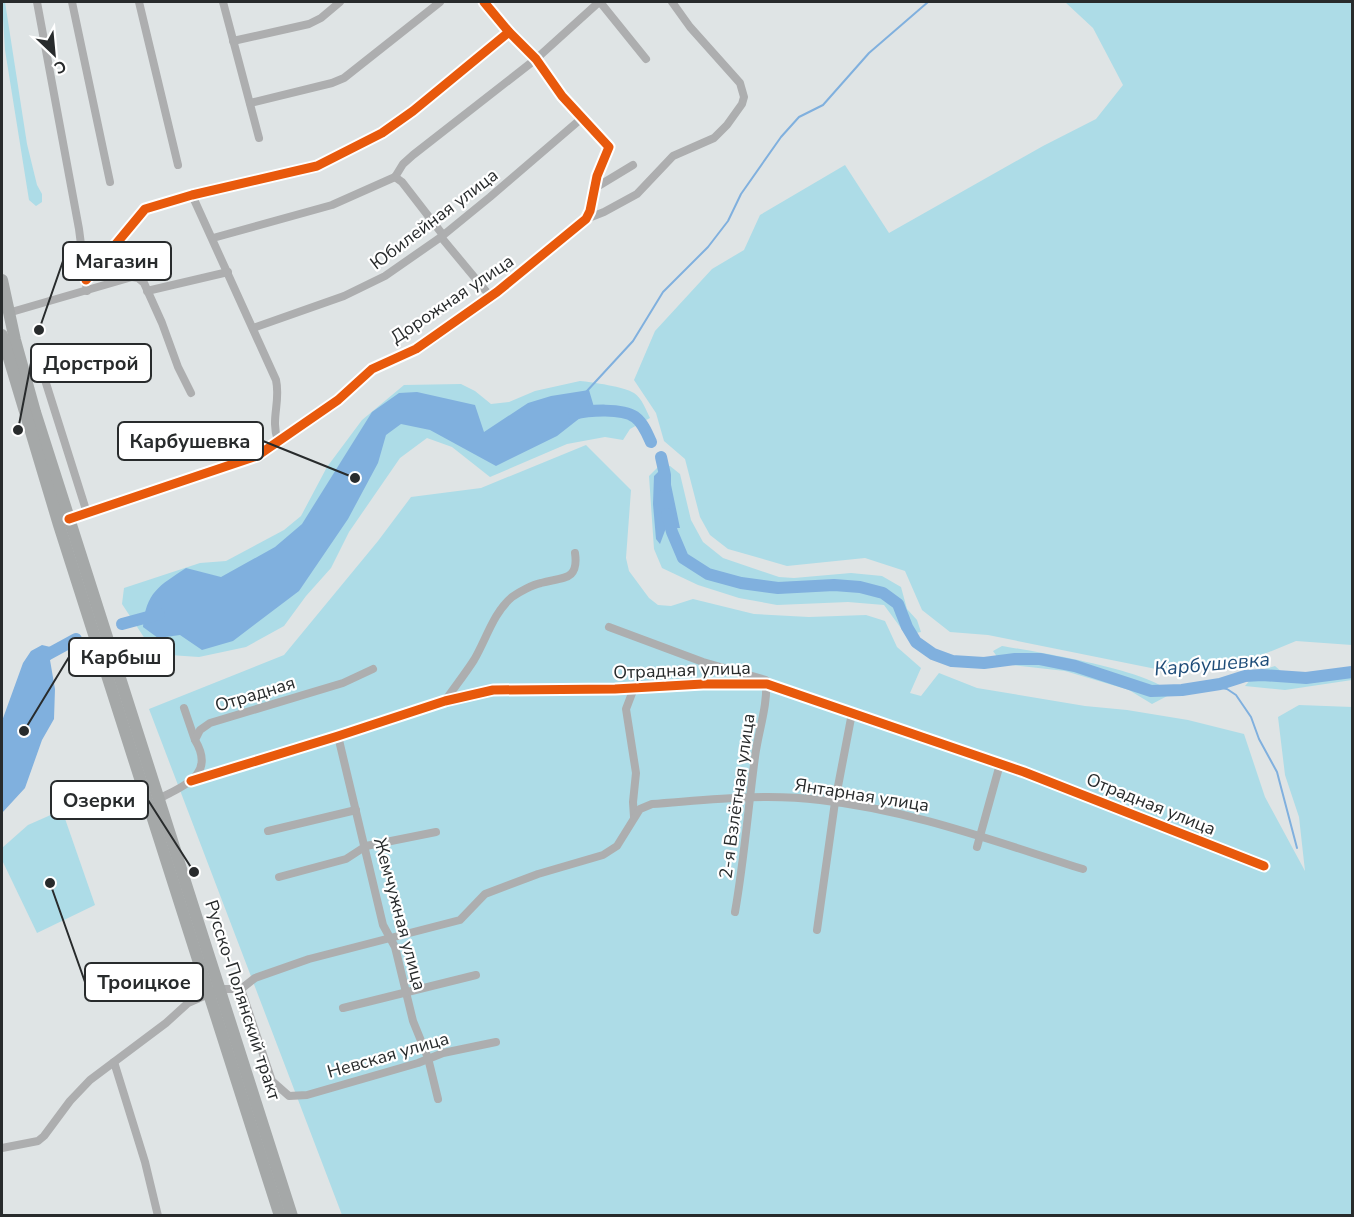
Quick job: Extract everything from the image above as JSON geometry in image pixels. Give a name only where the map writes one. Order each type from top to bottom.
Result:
[{"type":"main road","name":"Русско-Полянский тракт","points":[[2,280],[8,313],[35,412],[159,799],[280,1215]]},
{"type":"main road","name":"Русско-Полянский тракт","points":[[2,341],[59,525],[292,1215]]},
{"type":"street","points":[[37,2],[79,229],[87,291]]},
{"type":"street","points":[[72,2],[110,182]]},
{"type":"street","points":[[139,2],[178,165]]},
{"type":"street","points":[[223,2],[259,138]]},
{"type":"street","points":[[233,41],[309,24],[321,18],[340,2]]},
{"type":"street","points":[[250,103],[344,78],[440,2]]},
{"type":"street","points":[[484,2],[536,59],[556,88],[609,147],[597,176],[590,211],[586,219]]},
{"type":"street","points":[[213,238],[333,205],[395,177],[403,164],[413,155],[536,59],[600,2],[646,59]]},
{"type":"street","name":"Дорожная улица","points":[[69,519],[257,456],[338,400],[372,369],[416,349],[490,296],[586,219],[637,194],[673,156],[714,138],[739,109],[744,97],[740,83],[690,27],[672,2]]},
{"type":"street","points":[[86,280],[146,209],[192,195],[317,166],[382,133],[413,111],[509,32]]},
{"type":"street","name":"Юбилейная улица","points":[[253,328],[366,287],[385,276],[442,236],[582,118]]},
{"type":"street","points":[[595,188],[633,165]]},
{"type":"street","points":[[395,177],[402,182],[490,296]]},
{"type":"street","points":[[192,195],[276,380],[278,398],[273,421],[278,441]]},
{"type":"street","points":[[147,291],[228,272]]},
{"type":"street","points":[[8,313],[132,277],[138,278],[147,291],[191,393]]},
{"type":"street","points":[[39,361],[87,513]]},
{"type":"street","points":[[445,701],[474,659],[489,627],[512,598],[540,583],[570,576],[577,565],[575,553]]},
{"type":"street","points":[[609,627],[703,662],[766,680],[767,684]]},
{"type":"street","name":"Отрадная","points":[[195,740],[200,730],[210,723],[343,683],[374,669]]},
{"type":"street","name":"Отрадная улица","points":[[191,781],[445,701],[493,690],[767,684],[1000,764],[1119,808],[1264,866]]},
{"type":"street","name":"2-я Взлётная улица","points":[[735,912],[744,857],[749,797],[767,684]]},
{"type":"street","points":[[2,1148],[38,1141],[45,1136],[70,1101],[90,1080],[166,1023],[188,1002],[215,991],[240,988],[255,978],[309,959],[459,920],[485,894],[538,874],[603,855],[617,846],[634,817],[636,772],[626,709],[634,688]]},
{"type":"street","points":[[159,799],[191,781],[202,768],[200,747],[195,740],[184,708]]},
{"type":"street","points":[[817,930],[835,802],[852,713]]},
{"type":"street","name":"Жемчужная улица","points":[[338,736],[383,925],[395,947],[413,1021],[428,1058],[438,1099]]},
{"type":"street","points":[[977,847],[1000,764]]},
{"type":"street","name":"Янтарная улица","points":[[634,817],[640,809],[652,804],[749,797],[820,800],[937,822],[1083,869]]},
{"type":"street","points":[[267,831],[356,810]]},
{"type":"street","points":[[279,877],[346,859],[366,846],[436,832]]},
{"type":"street","points":[[343,1008],[476,975]]},
{"type":"street","name":"Невская улица","points":[[240,988],[268,1072],[277,1087],[289,1096],[307,1095],[417,1063],[443,1053],[496,1042]]},
{"type":"street","points":[[114,1062],[145,1162],[158,1215]]},
{"type":"shaded area","points":[[2,2],[5,2],[27,144],[37,185],[42,194],[42,202],[36,206],[29,200],[5,50]]},
{"type":"shaded area","points":[[1065,2],[1352,2],[1352,645],[1296,641],[1230,668],[1161,670],[988,635],[950,632],[922,610],[905,571],[865,558],[787,566],[728,549],[710,535],[700,517],[685,459],[664,441],[656,413],[634,380],[655,331],[712,269],[744,250],[760,215],[845,165],[889,233],[1043,146],[1096,119],[1123,85],[1093,28]]},
{"type":"shaded area","points":[[580,381],[616,387],[634,393],[642,401],[650,418],[630,429],[623,440],[605,437],[567,444],[490,477],[452,447],[427,438],[400,458],[349,532],[331,568],[284,626],[246,647],[199,657],[155,654],[122,604],[124,588],[200,563],[226,561],[284,530],[301,516],[327,467],[362,420],[404,385],[461,384],[475,391],[491,404],[509,402],[535,391]]},
{"type":"shaded area","points":[[586,445],[631,490],[626,558],[629,571],[649,598],[658,605],[671,606],[693,599],[754,614],[809,617],[866,615],[885,621],[897,647],[921,668],[910,693],[921,696],[939,673],[977,688],[1188,720],[1244,734],[1265,797],[1305,871],[1299,817],[1285,775],[1278,717],[1299,705],[1352,707],[1352,1215],[342,1215],[149,709],[284,655],[378,541],[411,497],[481,488]]},
{"type":"shaded area","points":[[659,466],[670,466],[680,474],[691,520],[703,542],[723,558],[779,577],[794,578],[851,573],[882,576],[901,587],[907,609],[917,620],[921,632],[906,635],[884,605],[848,602],[777,605],[739,598],[698,585],[662,568],[654,549],[649,476]]},
{"type":"shaded area","points":[[1002,646],[1065,657],[1119,670],[1161,686],[1171,694],[1152,704],[1129,690],[1065,671],[1012,665],[998,658],[993,651]]},
{"type":"shaded area","points":[[1275,666],[1283,673],[1293,674],[1352,669],[1352,680],[1285,690],[1245,686],[1258,671]]},
{"type":"shaded area","points":[[62,810],[95,905],[37,933],[2,860],[2,848],[28,825]]},
{"type":"water","points":[[589,390],[594,407],[557,436],[496,466],[430,430],[401,424],[386,435],[378,463],[348,519],[299,591],[233,641],[202,650],[180,635],[158,638],[143,627],[147,606],[156,591],[186,568],[221,577],[275,547],[302,524],[372,412],[399,393],[417,392],[475,405],[484,432],[528,403],[551,396]]},
{"type":"water","points":[[661,469],[669,475],[680,528],[666,528],[660,544],[656,539],[653,504],[654,476]]},
{"type":"water","points":[[42,645],[59,649],[50,660],[55,689],[54,719],[42,740],[25,788],[2,813],[2,721],[23,663],[31,651]]},
{"type":"waterway","points":[[586,392],[633,341],[663,292],[708,247],[728,221],[741,194],[781,137],[799,117],[823,105],[869,53],[928,2]]},
{"type":"waterway","name":"Карбушевка","points":[[574,414],[605,411],[629,414],[640,422],[651,442]]},
{"type":"waterway","name":"Карбушевка","points":[[661,457],[665,487]]},
{"type":"waterway","name":"Карбушевка","points":[[667,514],[683,558],[708,574],[741,583],[778,588],[834,585],[860,587],[883,593],[898,604],[916,642],[933,654],[952,661],[984,663],[1040,659],[1075,666],[1151,691],[1182,690],[1220,684],[1245,676],[1306,678],[1352,672]]},
{"type":"waterway","name":"Карбушевка","points":[[122,624],[159,614]]},
{"type":"waterway","name":"Карбушевка","points":[[43,657],[76,639]]},
{"type":"waterway","points":[[1210,686],[1227,689],[1236,695],[1251,717],[1259,739],[1277,772],[1297,848]]},
{"type":"cycle path","points":[[69,519],[257,456],[338,400],[372,369],[416,349],[497,292],[586,219],[590,211],[597,176],[609,147],[562,96],[536,59],[484,2]]},
{"type":"cycle path","points":[[86,280],[145,209],[192,195],[317,166],[382,133],[413,111],[509,32]]},
{"type":"cycle path","points":[[191,781],[445,701],[493,690],[767,684],[1024,772],[1264,866]]},
{"type":"place","name":"Магазин","points":[[39,330]]},
{"type":"place","name":"Дорстрой","points":[[18,430]]},
{"type":"place","name":"Карбушевка","points":[[355,478]]},
{"type":"place","name":"Карбыш","points":[[24,731]]},
{"type":"place","name":"Озерки","points":[[194,872]]},
{"type":"place","name":"Троицкое","points":[[50,883]]}]
